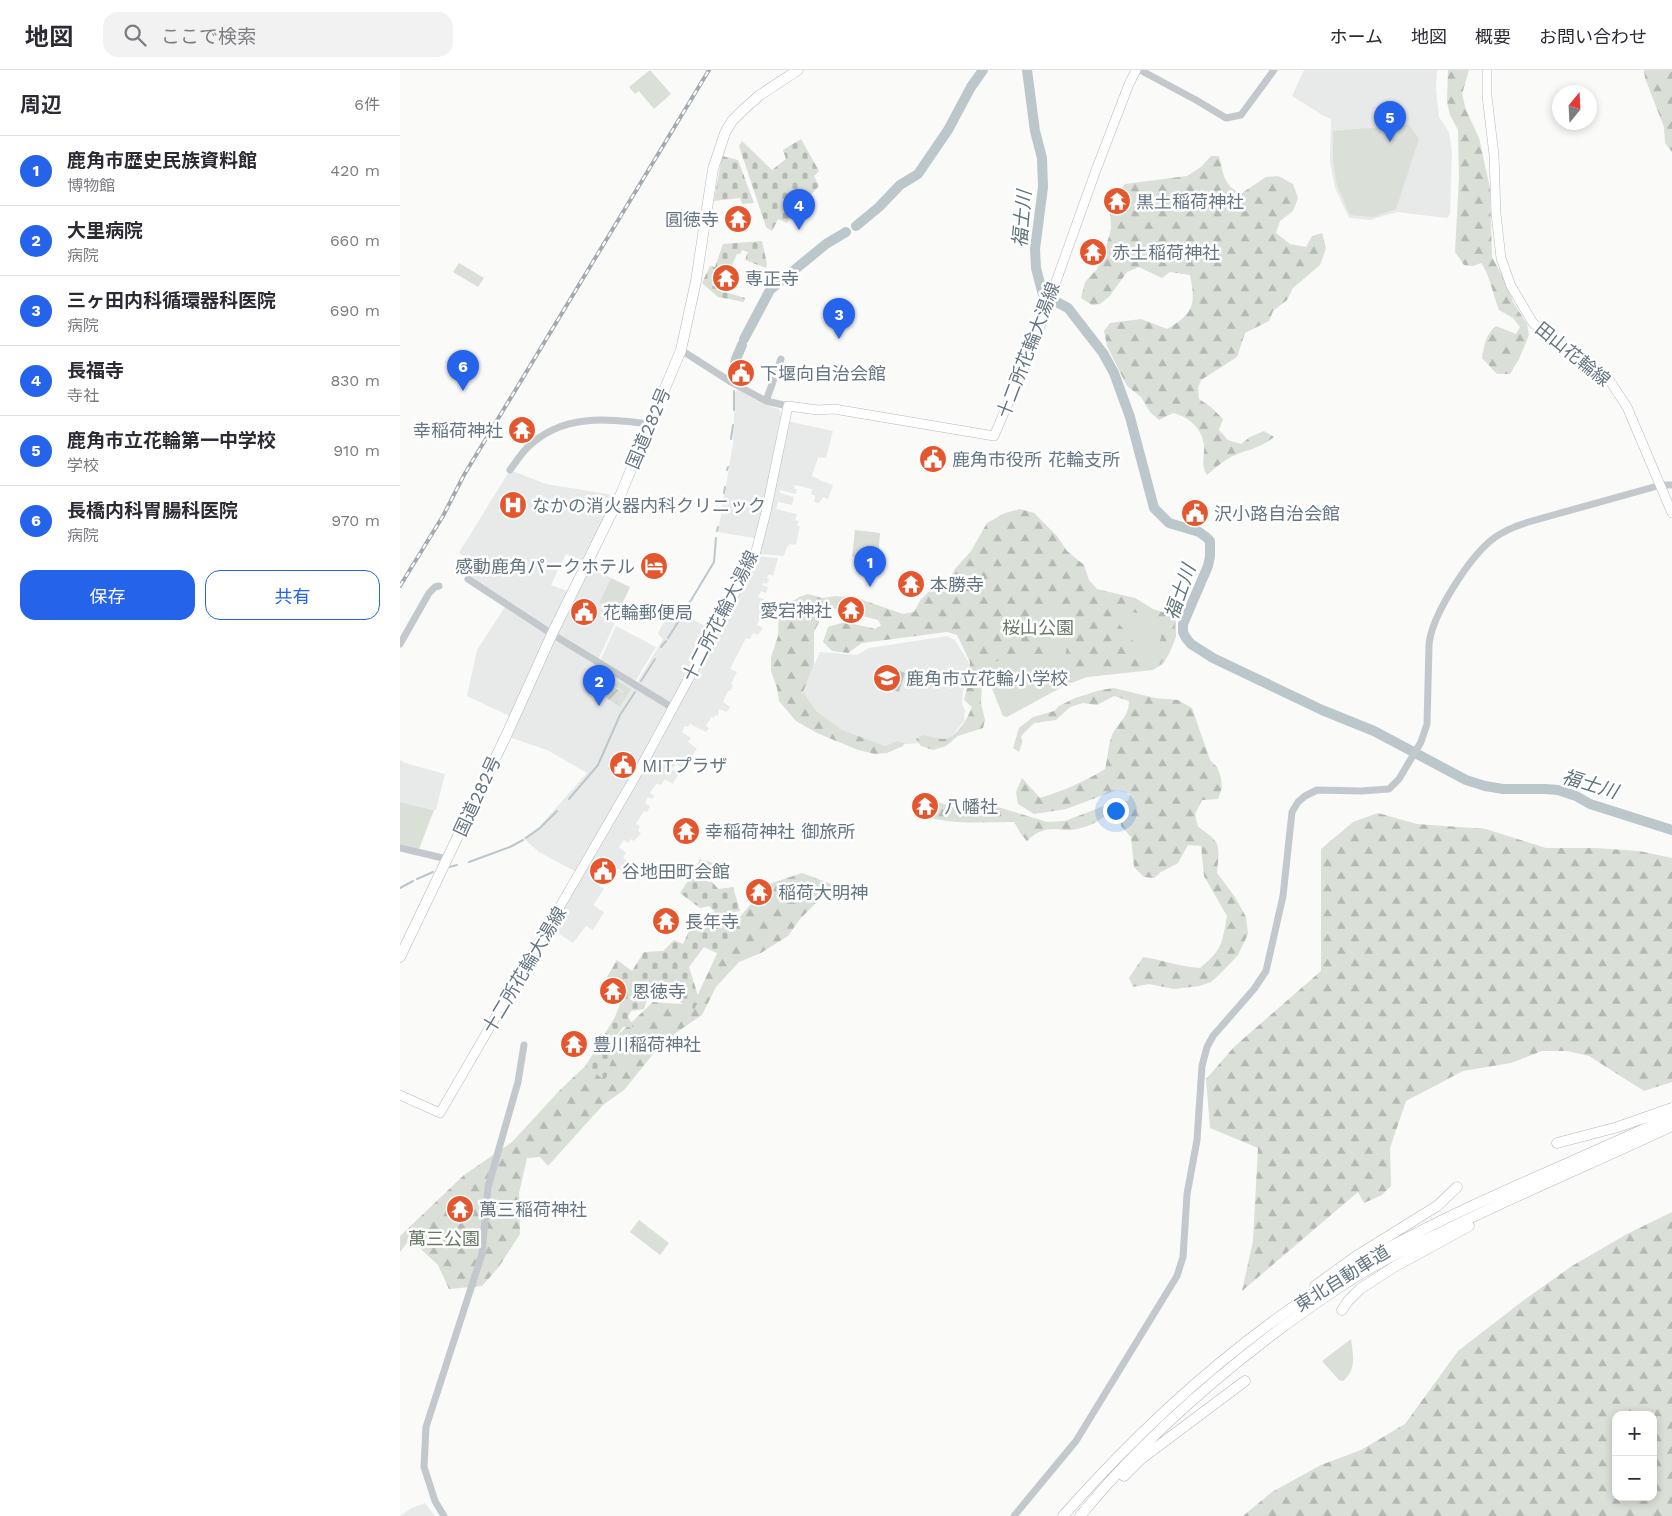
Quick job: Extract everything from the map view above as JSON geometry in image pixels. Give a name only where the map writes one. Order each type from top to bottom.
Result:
[{"type":"highway","name":"国道282号","points":[[400,957],[552,634],[620,496],[681,350],[696,281],[713,169],[725,133],[732,121],[760,96],[798,70]]},
{"type":"highway","points":[[1557,1143],[1618,1127],[1672,1108]]},
{"type":"highway","name":"東北自動車道","points":[[1063,1516],[1130,1444],[1171,1406],[1243,1345],[1318,1291],[1388,1248],[1512,1187],[1672,1116]]},
{"type":"highway","name":"東北自動車道","points":[[1081,1516],[1100,1491],[1169,1421],[1250,1352],[1316,1303],[1385,1259],[1672,1126]]},
{"type":"highway","points":[[1342,1310],[1348,1300],[1360,1288],[1394,1267],[1548,1182]]},
{"type":"highway","points":[[1243,1345],[1320,1281],[1437,1206],[1456,1187]]},
{"type":"highway","points":[[1081,1516],[1141,1459],[1245,1381]]},
{"type":"main road","name":"十二所花輪大湯線","points":[[400,1095],[440,1113],[580,874],[673,708],[754,555],[766,512],[788,406],[818,410],[842,410],[994,436],[1034,343],[1118,112],[1138,70]]},
{"type":"main road","name":"田山花輪線","points":[[1487,70],[1487,96],[1494,155],[1496,214],[1501,258],[1511,286],[1533,323],[1597,369],[1610,381],[1627,407],[1672,513]]},
{"type":"street","points":[[1138,70],[1226,118],[1240,115],[1274,70]]},
{"type":"street","points":[[681,350],[766,402],[788,406]]},
{"type":"street","points":[[766,402],[781,359]]},
{"type":"street","points":[[510,470],[529,446],[550,430],[564,425],[607,419],[650,424]]},
{"type":"street","points":[[1014,1516],[1076,1442],[1177,1276],[1183,1257],[1187,1194],[1197,1140],[1202,1066],[1207,1047],[1213,1036],[1254,989],[1266,971],[1282,896],[1292,812],[1298,802],[1304,796],[1316,790],[1360,791],[1389,789],[1399,779],[1421,742],[1428,714],[1429,636],[1434,622],[1457,582],[1479,553],[1494,538],[1515,526],[1661,485],[1672,485]]},
{"type":"street","points":[[468,579],[552,634],[673,708]]},
{"type":"street","points":[[400,644],[429,592],[439,586]]},
{"type":"street","points":[[400,848],[447,859]]},
{"type":"street","points":[[444,1516],[436,1501],[424,1467],[426,1427],[482,1254],[488,1187],[518,1082],[524,1045]]},
{"type":"shaded area","points":[[1304,70],[1437,70],[1436,89],[1439,117],[1449,132],[1452,152],[1450,214],[1447,218],[1397,212],[1370,220],[1349,218],[1335,188],[1330,162],[1331,119],[1292,96]]},
{"type":"shaded area","points":[[738,390],[761,403],[779,409],[783,417],[757,536],[753,538],[718,532],[733,444],[735,392]]},
{"type":"shaded area","points":[[787,421],[833,431],[826,458],[818,457],[812,476],[833,485],[828,499],[823,497],[819,503],[814,502],[815,496],[811,494],[812,489],[795,485],[794,489],[797,489],[796,494],[780,490],[780,493],[794,497],[792,505],[778,502],[776,509],[797,514],[795,520],[799,521],[797,526],[800,526],[796,545],[789,544],[784,556],[758,554]]},
{"type":"shaded area","points":[[510,470],[546,484],[620,496],[586,566],[611,578],[599,603],[619,614],[597,662],[635,686],[663,639],[658,634],[670,607],[714,631],[757,556],[778,558],[773,576],[769,574],[767,584],[763,583],[762,585],[768,587],[766,593],[761,591],[758,597],[772,603],[769,609],[773,611],[772,615],[767,613],[763,621],[759,620],[757,625],[763,628],[758,635],[753,633],[750,639],[746,638],[730,669],[737,672],[731,684],[733,686],[728,691],[723,702],[730,707],[727,712],[719,709],[718,716],[711,717],[706,726],[709,728],[706,732],[690,724],[688,727],[685,726],[682,732],[691,738],[688,742],[697,749],[681,767],[676,764],[673,768],[670,767],[668,771],[672,772],[673,770],[679,773],[673,784],[665,779],[661,785],[657,784],[651,791],[650,793],[655,796],[652,799],[648,797],[645,803],[650,806],[647,812],[644,811],[636,824],[640,826],[638,831],[641,833],[634,841],[631,839],[628,843],[624,840],[619,847],[626,853],[623,858],[629,862],[623,871],[617,868],[614,871],[609,868],[608,870],[615,874],[611,879],[604,874],[601,875],[596,883],[604,889],[593,905],[604,912],[593,930],[586,926],[573,943],[549,927],[580,874],[539,852],[523,838],[539,827],[587,773],[547,750],[506,736],[514,718],[467,696],[477,650],[507,604],[468,579],[472,569],[471,564],[468,558],[460,554],[460,551]],"holes":[[[566,554],[586,566],[573,593],[551,585]]]},
{"type":"shaded area","points":[[616,626],[656,647],[635,682],[600,661]]},
{"type":"shaded area","name":"鹿角市立花輪小学校","points":[[947,636],[955,640],[970,664],[963,692],[964,721],[948,741],[881,746],[809,719],[798,701],[820,652],[857,655],[869,648]]},
{"type":"shaded area","points":[[895,669],[905,673],[899,692],[888,688]]},
{"type":"shaded area","points":[[400,760],[445,774],[436,810],[400,802]]},
{"type":"shaded area","points":[[425,1503],[435,1516],[400,1516],[412,1508]]},
{"type":"green space","points":[[650,70],[671,94],[654,109],[639,91],[635,94],[629,87]]},
{"type":"green space","points":[[1448,70],[1469,70],[1462,94],[1466,110],[1479,138],[1490,188],[1492,257],[1506,282],[1513,302],[1527,324],[1529,335],[1519,359],[1510,374],[1497,374],[1482,358],[1486,340],[1496,326],[1516,334],[1520,327],[1513,318],[1499,310],[1489,279],[1481,263],[1473,266],[1464,265],[1455,252],[1459,178],[1458,130],[1450,115],[1447,102]]},
{"type":"green space","points":[[1644,70],[1672,70],[1672,152],[1665,143],[1664,127],[1645,78]]},
{"type":"green space","points":[[1409,125],[1419,139],[1396,209],[1373,217],[1350,215],[1337,185],[1333,162],[1333,131]]},
{"type":"green space","points":[[801,139],[819,171],[814,176],[819,186],[796,211],[794,210],[787,223],[778,219],[772,231],[766,227],[739,146],[742,141],[772,170],[786,159],[783,150]]},
{"type":"green space","points":[[722,156],[738,160],[754,203],[742,204],[740,198],[714,201]]},
{"type":"green space","points":[[1211,156],[1219,156],[1225,179],[1231,188],[1236,191],[1242,193],[1266,177],[1278,176],[1293,184],[1298,198],[1293,211],[1280,221],[1276,233],[1290,244],[1306,247],[1312,236],[1322,233],[1326,248],[1320,265],[1293,288],[1287,300],[1273,311],[1269,321],[1245,333],[1237,357],[1201,380],[1198,388],[1199,399],[1211,407],[1223,419],[1219,430],[1228,440],[1241,444],[1250,437],[1264,431],[1274,437],[1259,446],[1229,458],[1207,475],[1203,464],[1203,439],[1198,428],[1184,417],[1173,413],[1159,420],[1150,412],[1141,397],[1127,386],[1107,346],[1104,331],[1110,323],[1141,319],[1167,329],[1176,324],[1188,313],[1191,307],[1193,294],[1190,275],[1170,272],[1162,278],[1139,267],[1127,272],[1109,297],[1100,304],[1092,305],[1081,298],[1085,282],[1097,269],[1106,247],[1111,229],[1110,208],[1125,184],[1187,176],[1201,167]]},
{"type":"green space","points":[[762,241],[767,264],[766,268],[745,260],[748,252],[742,250],[740,254],[737,254],[730,269],[721,266],[712,285],[728,293],[745,298],[744,302],[718,297],[702,283],[710,266],[715,267],[723,244]]},
{"type":"green space","points":[[459,263],[484,278],[478,287],[453,272]]},
{"type":"green space","points":[[1020,509],[1034,513],[1057,536],[1067,551],[1084,565],[1089,580],[1097,589],[1135,598],[1153,609],[1169,614],[1175,621],[1174,637],[1161,664],[1150,669],[1158,652],[1163,623],[1140,613],[1114,612],[1111,616],[1138,648],[1144,662],[1141,668],[1082,673],[1060,678],[1056,673],[1066,653],[1069,632],[1062,617],[1056,612],[1057,606],[1054,602],[1047,602],[1039,618],[1038,634],[1042,645],[1062,651],[1061,656],[1055,659],[1006,658],[992,663],[989,674],[982,681],[981,703],[985,720],[983,728],[958,736],[946,746],[933,750],[921,746],[916,739],[923,735],[938,739],[952,736],[968,717],[972,707],[964,700],[969,680],[970,662],[957,635],[947,632],[862,643],[848,653],[832,651],[823,642],[828,627],[845,622],[876,629],[881,625],[878,620],[833,608],[823,614],[814,632],[814,664],[803,692],[816,711],[842,730],[885,746],[898,741],[905,743],[903,746],[887,753],[875,754],[858,750],[817,733],[796,721],[779,701],[771,671],[771,657],[778,636],[779,612],[784,602],[793,601],[808,594],[823,598],[836,596],[857,598],[903,614],[914,612],[921,599],[931,590],[942,588],[948,582],[955,569],[971,551],[987,523],[1005,513]]},
{"type":"green space","points":[[855,530],[880,533],[878,559],[852,557]]},
{"type":"green space","name":"桜山公園","points":[[964,568],[1159,611],[1176,618],[1176,637],[1163,664],[1153,670],[1087,677],[1066,685],[1007,717],[1003,716],[989,681],[979,666]]},
{"type":"green space","points":[[611,578],[630,587],[618,613],[599,603]]},
{"type":"green space","points":[[618,681],[631,689],[620,707],[616,704],[624,692],[615,686]]},
{"type":"green space","points":[[611,685],[623,693],[616,704],[604,697]]},
{"type":"green space","points":[[1114,688],[1155,698],[1178,700],[1192,708],[1210,760],[1217,767],[1221,778],[1222,788],[1218,799],[1202,800],[1195,814],[1198,827],[1216,841],[1218,846],[1217,873],[1235,897],[1246,917],[1248,934],[1238,955],[1211,982],[1200,986],[1174,989],[1149,984],[1133,987],[1129,978],[1143,957],[1200,968],[1213,956],[1220,946],[1227,916],[1204,876],[1201,846],[1188,845],[1178,863],[1154,878],[1144,877],[1134,867],[1131,837],[1121,826],[1120,816],[1113,810],[1088,826],[1069,830],[1043,830],[1027,841],[1014,822],[976,823],[950,821],[913,812],[916,803],[932,800],[961,810],[983,810],[998,807],[1047,822],[1065,821],[1117,801],[1128,801],[1130,794],[1117,790],[1066,809],[1034,814],[1018,804],[1016,792],[1022,778],[1040,798],[1073,786],[1105,769],[1111,737],[1126,715],[1129,706],[1129,701],[1114,696],[1097,705],[1083,703],[1070,707],[1056,720],[1034,723],[1021,736],[1022,743],[1019,752],[1013,748],[1019,728],[1033,717],[1054,711],[1059,706],[1075,698]]},
{"type":"green space","points":[[400,802],[434,810],[419,849],[400,845]]},
{"type":"green space","points":[[1378,813],[1417,824],[1486,829],[1546,848],[1595,848],[1639,851],[1672,858],[1672,1082],[1644,1091],[1589,1056],[1567,1051],[1542,1051],[1511,1063],[1463,1071],[1406,1101],[1390,1148],[1391,1186],[1382,1195],[1364,1203],[1358,1192],[1242,1291],[1253,1241],[1258,1148],[1210,1128],[1206,1079],[1235,1046],[1321,971],[1321,849],[1353,822]]},
{"type":"green space","points":[[700,859],[713,863],[710,878],[719,889],[733,887],[740,911],[734,912],[730,939],[721,955],[704,947],[689,967],[699,999],[694,1010],[681,1003],[673,990],[660,1000],[648,996],[644,1009],[631,1011],[628,1017],[634,1027],[623,1027],[617,1035],[623,1045],[615,1050],[605,1081],[586,1065],[615,1017],[626,988],[607,977],[617,960],[632,971],[644,952],[663,951],[674,940],[683,944],[689,931],[685,922],[690,918],[702,917],[715,912],[709,906],[700,908],[680,893]]},
{"type":"green space","name":"萬三公園","points":[[802,873],[834,885],[800,919],[788,936],[761,953],[739,962],[716,987],[702,1015],[677,1032],[654,1053],[624,1090],[603,1105],[548,1166],[540,1157],[527,1158],[519,1193],[520,1234],[498,1268],[482,1286],[449,1289],[438,1265],[410,1239],[400,1252],[400,1236],[464,1175],[512,1142],[561,1089],[653,1002],[693,1005],[728,930],[769,884]]},
{"type":"green space","points":[[1672,1212],[1672,1516],[1243,1516],[1272,1492],[1321,1465],[1361,1450],[1405,1424],[1458,1351],[1572,1266],[1627,1234]]},
{"type":"green space","points":[[639,1220],[669,1243],[660,1255],[630,1232]]},
{"type":"green space","points":[[1351,1339],[1353,1362],[1350,1372],[1343,1381],[1339,1380],[1322,1361]]},
{"type":"waterway","name":"福士川","points":[[856,226],[879,207],[900,185],[918,174],[948,130],[971,87],[983,70]]},
{"type":"waterway","name":"福士川","points":[[1027,70],[1035,131],[1042,158],[1043,187],[1035,249],[1036,268],[1043,295],[1068,308],[1103,353],[1114,373],[1130,417],[1154,508],[1169,523],[1199,532],[1210,541],[1208,566],[1183,624],[1183,632],[1191,644],[1213,658],[1322,710],[1374,731],[1466,780],[1503,789],[1558,790],[1576,796],[1590,804],[1672,830]]},
{"type":"waterway","name":"福士川","points":[[744,339],[770,290],[826,244],[846,232]]},
{"type":"waterway","name":"福士川","points":[[733,375],[736,359],[742,345]]},
{"type":"waterway","points":[[734,391],[734,410]]},
{"type":"waterway","points":[[731,439],[733,425]]},
{"type":"waterway","points":[[724,493],[725,487]]},
{"type":"waterway","points":[[717,531],[718,527]]},
{"type":"waterway","points":[[684,612],[714,562],[716,538]]},
{"type":"waterway","points":[[668,638],[680,619]]},
{"type":"waterway","points":[[661,647],[666,641]]},
{"type":"waterway","points":[[641,681],[655,659]]},
{"type":"waterway","points":[[569,799],[598,765],[620,715],[635,692]]},
{"type":"waterway","points":[[526,838],[540,828],[557,811]]},
{"type":"waterway","points":[[469,862],[510,847],[523,840]]},
{"type":"waterway","points":[[450,867],[457,865]]},
{"type":"waterway","points":[[417,879],[433,872]]},
{"type":"waterway","points":[[400,888],[413,881]]},
{"type":"railway","points":[[400,586],[443,516],[464,475],[709,70]]},
{"type":"place","name":"鹿角市立花輪第一中学校","points":[[1390,142]]},
{"type":"place","name":"黒土稲荷神社","points":[[1117,201]]},
{"type":"place","name":"圓徳寺","points":[[738,219]]},
{"type":"place","name":"長福寺","points":[[799,230]]},
{"type":"place","name":"赤土稲荷神社","points":[[1093,252]]},
{"type":"place","name":"専正寺","points":[[726,278]]},
{"type":"place","name":"三ヶ田内科循環器科医院","points":[[839,339]]},
{"type":"place","name":"下堰向自治会館","points":[[741,373]]},
{"type":"place","name":"長橋内科胃腸科医院","points":[[463,391]]},
{"type":"place","name":"幸稲荷神社","points":[[522,430]]},
{"type":"place","name":"鹿角市役所 花輪支所","points":[[933,459]]},
{"type":"place","name":"なかの消火器内科クリニック","points":[[513,505]]},
{"type":"place","name":"沢小路自治会館","points":[[1195,513]]},
{"type":"place","name":"感動鹿角パークホテル","points":[[654,566]]},
{"type":"place","name":"本勝寺","points":[[911,584]]},
{"type":"place","name":"鹿角市歴史民族資料館","points":[[870,587]]},
{"type":"place","name":"愛宕神社","points":[[851,610]]},
{"type":"place","name":"花輪郵便局","points":[[584,612]]},
{"type":"place","name":"鹿角市立花輪小学校","points":[[887,678]]},
{"type":"place","name":"大里病院","points":[[599,706]]},
{"type":"place","name":"MITプラザ","points":[[623,765]]},
{"type":"place","name":"八幡社","points":[[925,806]]},
{"type":"place","name":"幸稲荷神社 御旅所","points":[[686,831]]},
{"type":"place","name":"谷地田町会館","points":[[603,871]]},
{"type":"place","name":"稲荷大明神","points":[[759,892]]},
{"type":"place","name":"長年寺","points":[[666,921]]},
{"type":"place","name":"恩徳寺","points":[[613,991]]},
{"type":"place","name":"豊川稲荷神社","points":[[574,1044]]},
{"type":"place","name":"萬三稲荷神社","points":[[460,1209]]}]
